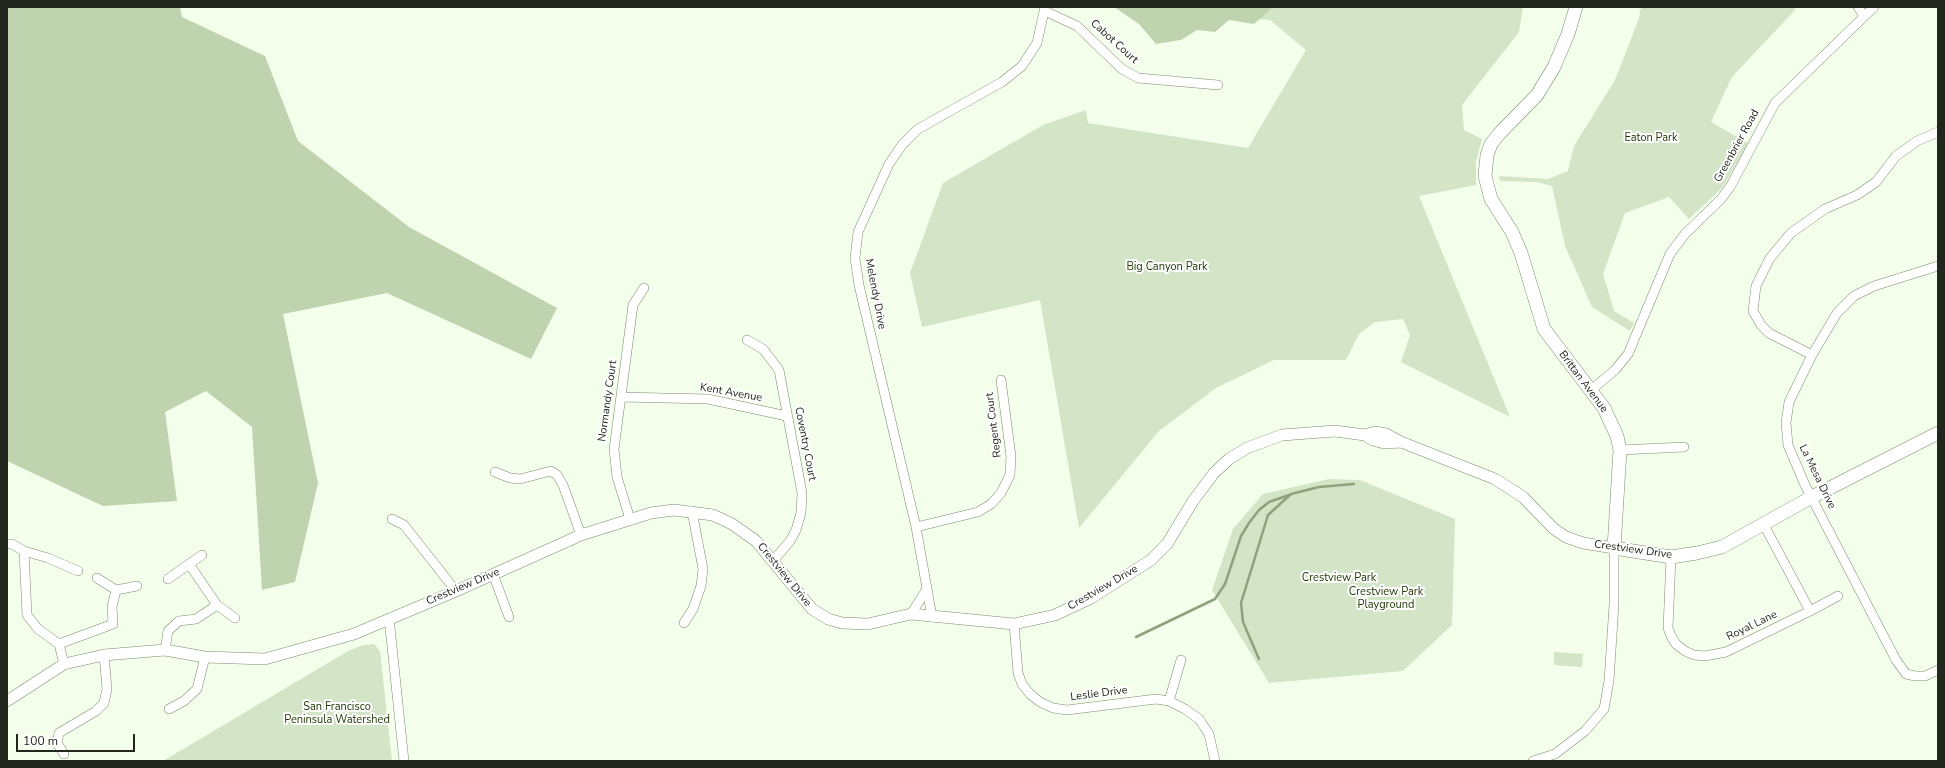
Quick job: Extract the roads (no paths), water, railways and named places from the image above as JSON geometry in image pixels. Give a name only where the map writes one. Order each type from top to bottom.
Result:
[{"type":"main road","name":"Brittan Avenue","points":[[1576,7],[1568,34],[1554,68],[1537,95],[1491,144],[1487,155],[1485,176],[1491,199],[1512,232],[1521,253],[1544,329],[1604,408],[1617,436],[1620,450],[1614,548]]},
{"type":"main road","name":"Crestview Drive","points":[[1614,548],[1671,556],[1698,553],[1722,547],[1812,497],[1938,433]]},
{"type":"street","points":[[1858,7],[1864,16]]},
{"type":"street","name":"Greenbrier Road","points":[[1591,390],[1615,370],[1628,354],[1670,254],[1684,234],[1721,199],[1730,187],[1775,104],[1874,7]]},
{"type":"street","name":"Cabot Court","points":[[1045,9],[1078,26],[1122,69],[1138,78],[1218,84]]},
{"type":"street","name":"Melendy Drive","points":[[932,617],[916,527],[859,285],[855,258],[858,232],[889,164],[902,145],[918,129],[1002,82],[1022,66],[1037,43],[1045,9]]},
{"type":"street","points":[[1812,355],[1769,332],[1762,325],[1753,311],[1756,286],[1770,258],[1791,233],[1825,209],[1857,195],[1876,182],[1896,156],[1917,141],[1938,132]]},
{"type":"street","name":"La Mesa Drive","points":[[1938,266],[1874,286],[1854,296],[1837,314],[1812,355],[1789,402],[1786,423],[1788,445],[1812,497],[1899,665],[1906,674],[1915,676],[1925,676],[1938,670]]},
{"type":"street","name":"Normandy Court","points":[[630,519],[617,477],[614,449],[633,305],[644,288]]},
{"type":"street","name":"Coventry Court","points":[[747,340],[763,349],[779,370],[802,494],[801,513],[796,530],[790,541],[773,561]]},
{"type":"street","name":"Regent Court","points":[[916,527],[978,512],[991,504],[1001,493],[1010,475],[1011,456],[1001,380]]},
{"type":"street","name":"Kent Avenue","points":[[621,397],[708,399],[787,416]]},
{"type":"street","name":"Crestview Drive","points":[[7,701],[64,664],[104,655],[165,650],[205,657],[265,658],[354,634],[456,591],[581,535],[650,513],[674,510],[692,511],[713,515],[732,524],[756,541],[812,609],[828,619],[842,623],[861,624],[911,614],[1014,624],[1055,615],[1091,598],[1151,560],[1167,544],[1193,501],[1214,473],[1229,459],[1247,448],[1282,435],[1335,431],[1365,435],[1375,432],[1386,434],[1401,442],[1495,478],[1522,497],[1554,529],[1566,537],[1583,543],[1614,548]]},
{"type":"street","points":[[1620,450],[1684,446]]},
{"type":"street","points":[[495,472],[510,478],[520,479],[550,471],[557,475],[563,485],[581,535]]},
{"type":"street","points":[[684,623],[694,609],[701,586],[703,569],[692,511]]},
{"type":"street","points":[[392,519],[404,525],[456,591]]},
{"type":"street","points":[[1764,524],[1810,611]]},
{"type":"street","points":[[7,544],[12,544],[24,551],[48,558],[78,571]]},
{"type":"street","name":"Brittan Avenue","points":[[1533,761],[1555,754],[1585,731],[1604,709],[1610,673],[1614,604],[1614,548]]},
{"type":"street","points":[[24,551],[27,615],[38,629],[59,644],[64,664]]},
{"type":"street","points":[[168,579],[202,555]]},
{"type":"street","name":"Royal Lane","points":[[1671,556],[1668,628],[1676,644],[1690,653],[1705,656],[1726,652],[1838,596]]},
{"type":"street","points":[[189,564],[217,605],[235,618]]},
{"type":"street","points":[[494,574],[509,617]]},
{"type":"street","points":[[97,578],[116,590],[137,586]]},
{"type":"street","points":[[911,614],[927,588]]},
{"type":"street","points":[[59,644],[113,624],[112,607],[116,590]]},
{"type":"street","points":[[165,650],[168,631],[179,620],[196,619],[217,605]]},
{"type":"street","points":[[389,618],[404,761]]},
{"type":"street","name":"Leslie Drive","points":[[1014,624],[1018,673],[1022,684],[1030,694],[1040,702],[1053,708],[1066,710],[1156,699],[1169,701],[1185,709],[1198,719],[1209,734],[1215,761]]},
{"type":"street","points":[[64,754],[57,743],[58,733],[96,711],[104,702],[107,689],[104,655]]},
{"type":"street","points":[[170,710],[184,701],[197,689],[205,657]]},
{"type":"street","points":[[1169,701],[1182,660]]},
{"type":"waterway","points":[[1259,659],[1243,622],[1241,603],[1268,515],[1291,494],[1319,487],[1354,484]]},
{"type":"waterway","points":[[1136,637],[1215,599],[1225,584],[1241,536],[1249,523],[1259,510],[1269,502],[1289,495]]},
{"type":"park label","name":"Eaton Park","points":[[1651,138]]},
{"type":"park label","name":"Big Canyon Park","points":[[1167,267]]},
{"type":"park label","name":"Crestview Park","points":[[1339,578]]},
{"type":"park label","name":"Crestview Park Playground","points":[[1386,598]]},
{"type":"park label","name":"San Francisco Peninsula Watershed","points":[[337,713]]}]
